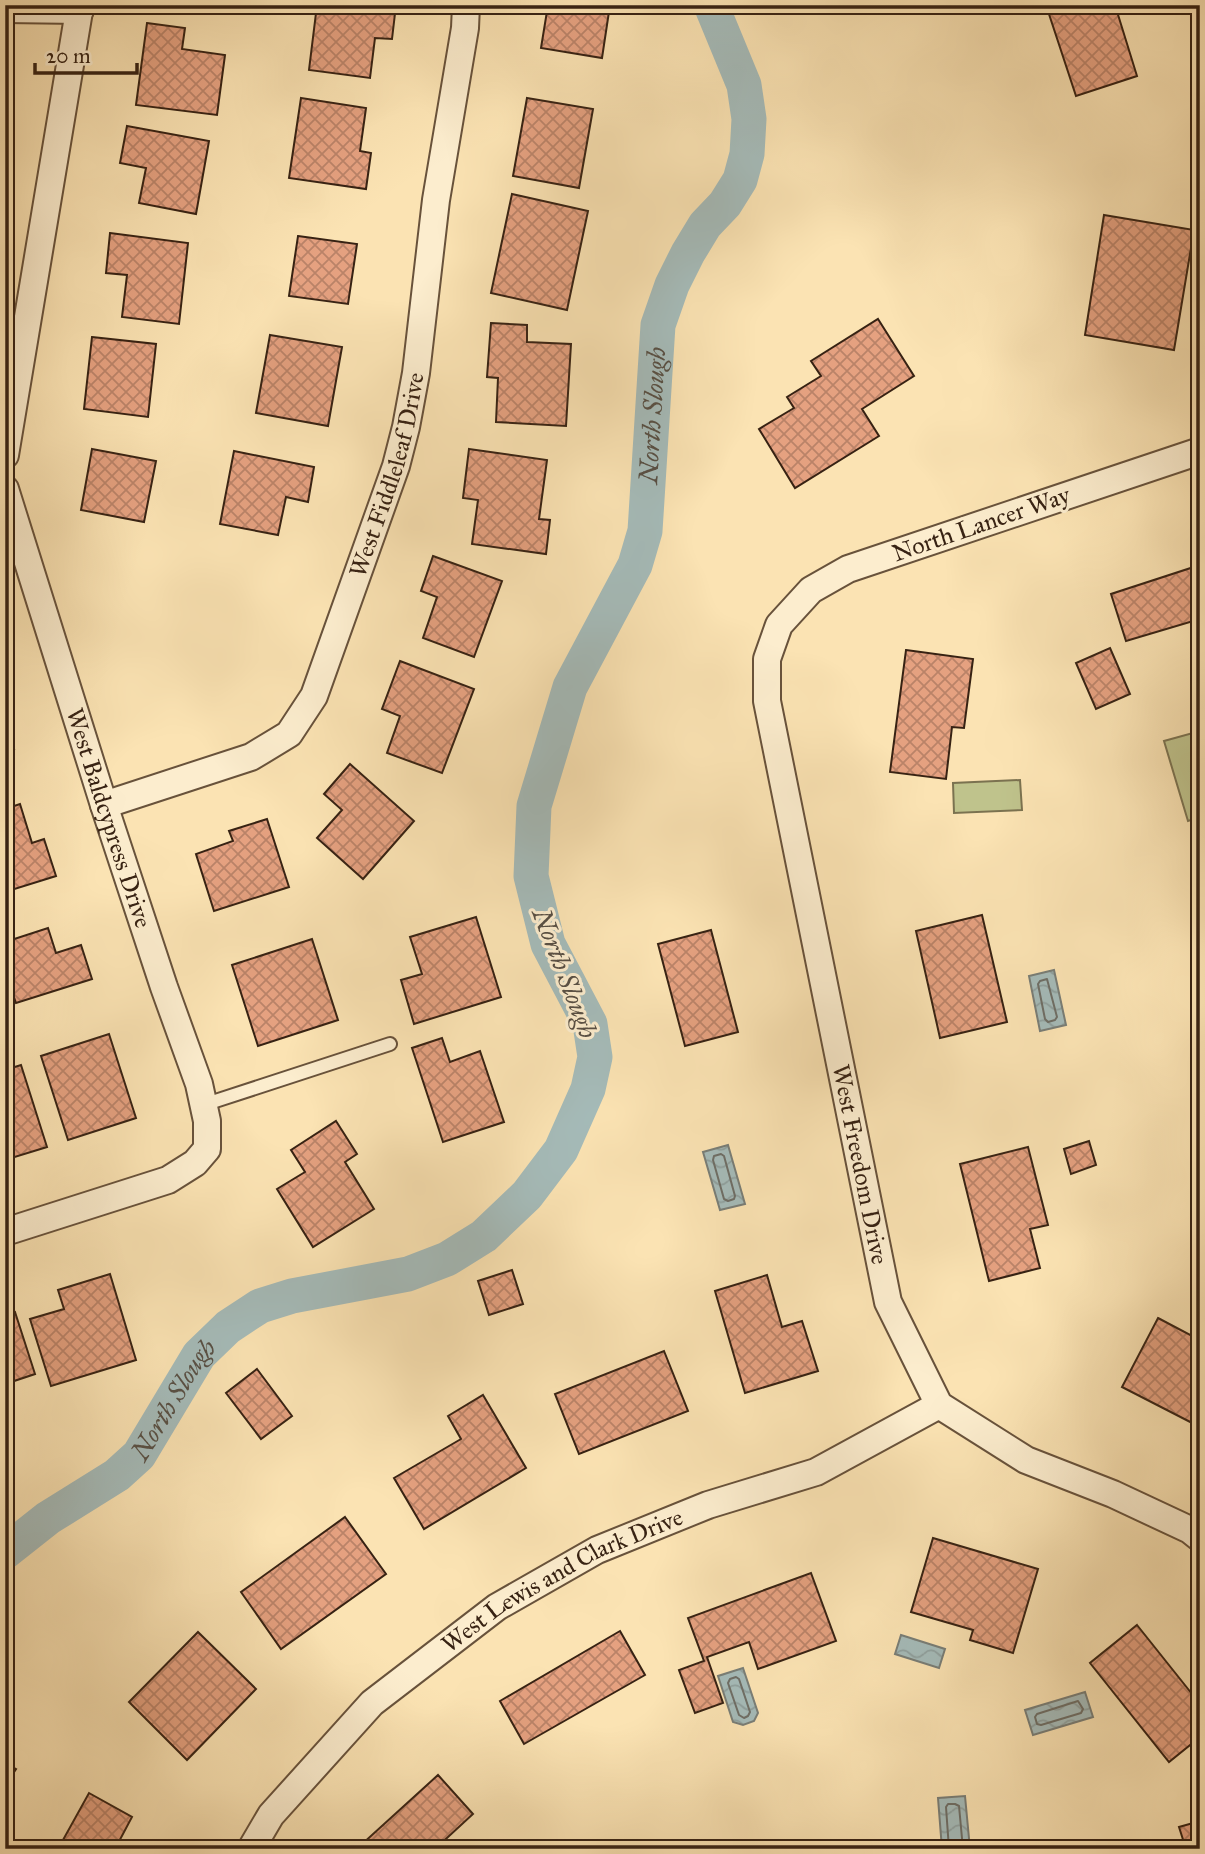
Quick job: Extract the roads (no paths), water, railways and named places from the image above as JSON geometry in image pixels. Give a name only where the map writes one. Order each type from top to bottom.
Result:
[{"type":"street","name":"West Fiddleleaf Drive","points":[[104,805],[251,757],[289,734],[314,696],[396,466],[406,427],[416,373],[436,200],[465,28],[466,5]]},
{"type":"street","points":[[5,9],[80,8],[5,456]]},
{"type":"street","name":"North Lancer Way","points":[[779,625],[811,590],[848,569],[1200,451]]},
{"type":"street","name":"West Baldcypress Drive","points":[[5,489],[104,805],[199,1084],[207,1121],[207,1149],[194,1163],[167,1180],[5,1232]]},
{"type":"street","name":"West Freedom Drive","points":[[779,625],[767,659],[767,701],[888,1302],[939,1405]]},
{"type":"street","points":[[939,1405],[1026,1460],[1113,1494],[1189,1530],[1200,1538]]},
{"type":"street","name":"West Lewis and Clark Drive","points":[[251,1849],[271,1815],[372,1703],[497,1607],[597,1550],[708,1505],[816,1472],[939,1405]]},
{"type":"lane","points":[[203,1105],[390,1044]]},
{"type":"water","points":[[1054,970],[1066,1025],[1040,1031],[1029,976]]},
{"type":"water","points":[[728,1145],[745,1204],[720,1210],[703,1152]]},
{"type":"water","points":[[901,1635],[945,1649],[939,1668],[895,1654]]},
{"type":"water","points":[[743,1668],[758,1713],[754,1721],[743,1725],[733,1722],[718,1676]]},
{"type":"water","points":[[1085,1692],[1093,1717],[1033,1735],[1025,1710]]},
{"type":"water","points":[[965,1796],[970,1849],[942,1849],[938,1798]]},
{"type":"waterway","name":"North Slough","points":[[5,1552],[48,1518],[117,1475],[139,1455],[199,1355],[228,1327],[260,1306],[292,1296],[408,1274],[447,1259],[484,1236],[527,1195],[561,1150],[588,1089],[595,1057],[590,1024],[548,944],[531,876],[534,806],[570,687],[635,565],[645,531],[658,325],[672,285],[688,253],[705,225],[725,204],[740,180],[747,154],[749,119],[744,85],[711,5]]}]
